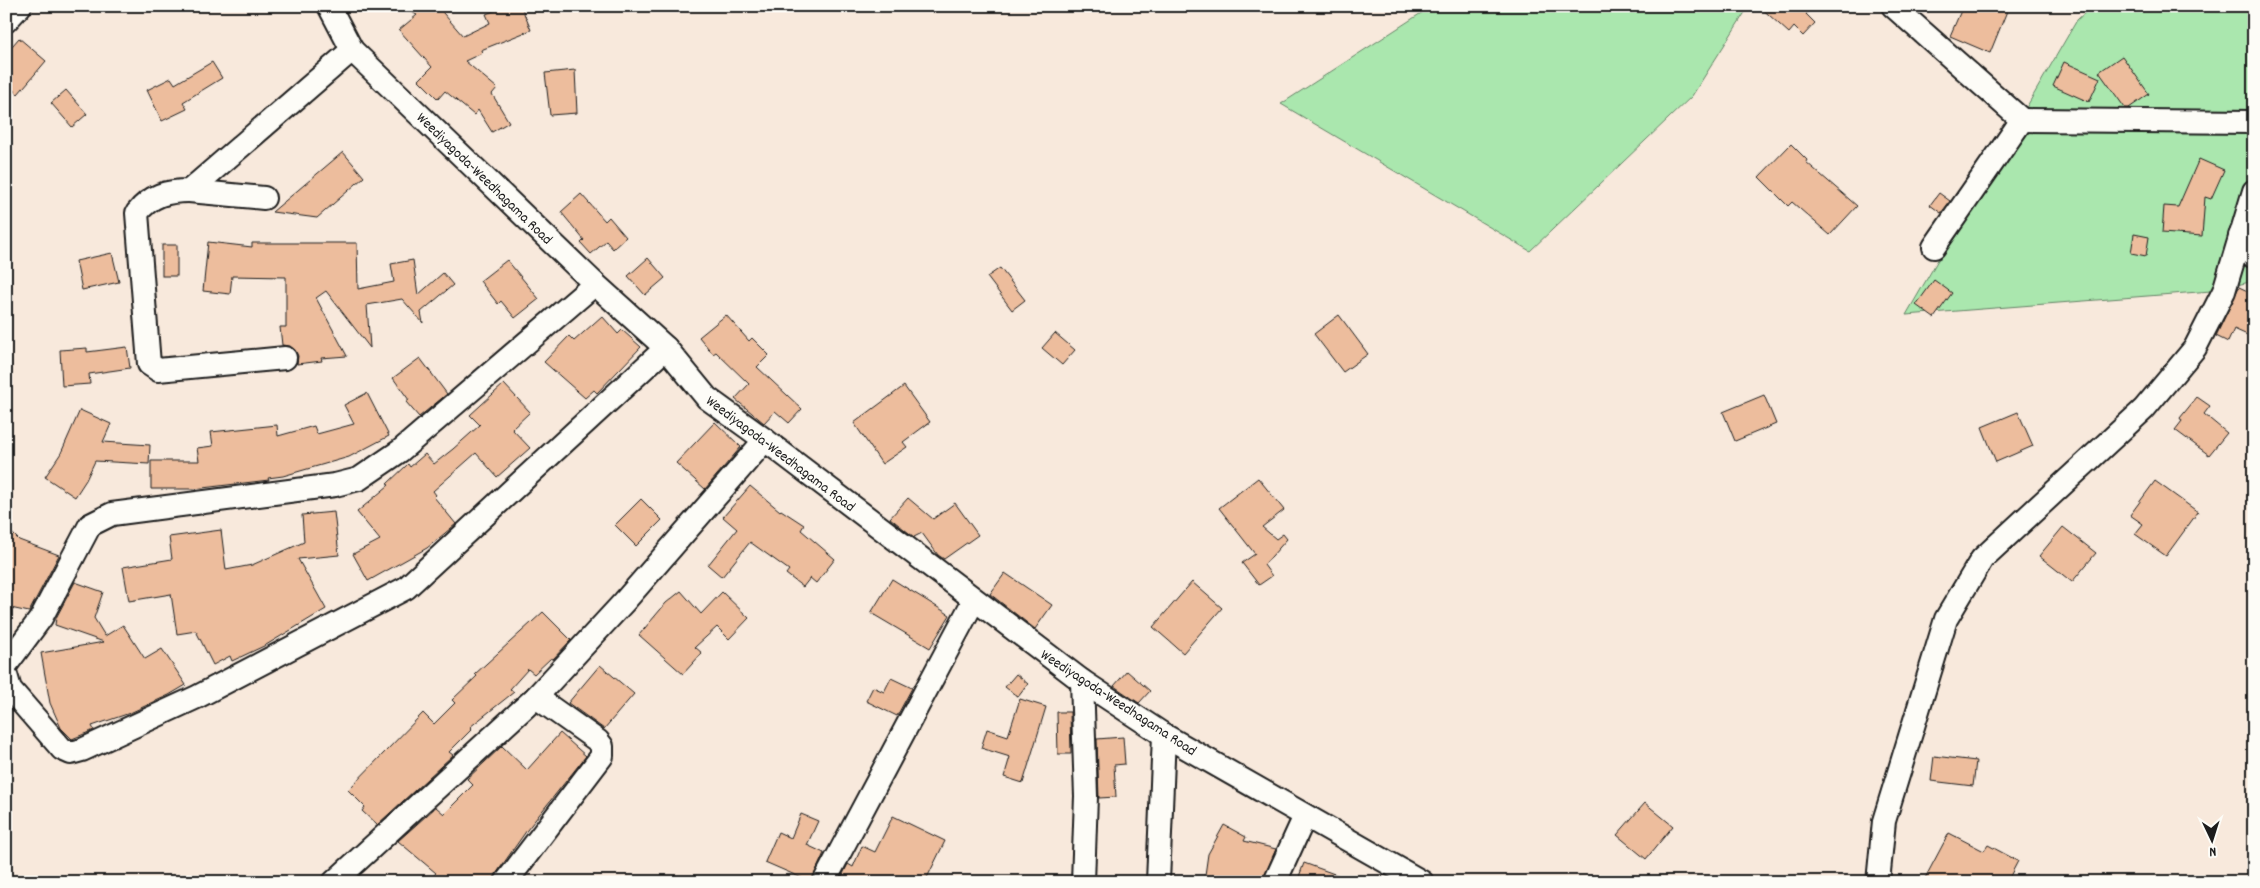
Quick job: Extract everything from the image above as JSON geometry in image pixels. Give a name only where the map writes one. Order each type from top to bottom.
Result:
[{"type":"street","points":[[6,21],[20,6]]},
{"type":"street","name":"Weediyagoda-Weedhagama Road","points":[[329,6],[352,50],[594,284],[666,348],[707,398],[1082,681],[1164,735],[1422,882]]},
{"type":"street","points":[[1893,6],[2022,120],[2254,122]]},
{"type":"street","points":[[189,191],[352,50]]},
{"type":"street","points":[[1934,247],[2022,120]]},
{"type":"street","points":[[264,198],[169,191],[153,197],[137,213],[149,364],[158,370],[285,358]]},
{"type":"street","points":[[1878,882],[1884,821],[1946,619],[1982,559],[2144,409],[2195,348],[2224,291],[2254,191]]},
{"type":"street","points":[[2240,236],[2251,242],[2254,258]]},
{"type":"street","points":[[6,665],[41,618],[92,522],[112,514],[335,485],[359,480],[412,441],[594,284]]},
{"type":"street","points":[[6,676],[10,688],[62,749],[71,753],[82,750],[197,697],[406,588],[666,348]]},
{"type":"street","points":[[334,882],[536,697],[624,602],[765,440]]},
{"type":"street","points":[[824,882],[974,600]]},
{"type":"street","points":[[1082,681],[1086,796],[1083,882]]},
{"type":"street","points":[[506,882],[602,756],[602,746],[598,741],[536,697]]},
{"type":"street","points":[[1158,882],[1164,735]]},
{"type":"street","points":[[1275,882],[1305,816]]},
{"type":"green space","points":[[1432,6],[1749,6],[1692,96],[1530,251],[1281,104]]},
{"type":"green space","points":[[2087,6],[2254,6],[2254,281],[2211,291],[1906,315],[2077,20],[2090,8]]},
{"type":"building","points":[[401,6],[437,6],[463,36],[490,23],[486,14],[506,6],[521,6],[531,30],[481,50],[482,53],[465,61],[497,88],[492,94],[509,122],[492,132],[478,110],[474,115],[445,91],[438,99],[419,80],[432,67],[399,30],[417,15]]},
{"type":"building","points":[[1759,6],[1813,6],[1806,14],[1815,23],[1803,36],[1794,27],[1789,33]]},
{"type":"building","points":[[1963,6],[1995,6],[2007,11],[1990,53],[1950,36]]},
{"type":"building","points":[[19,38],[46,61],[18,94],[6,84],[6,53]]},
{"type":"building","points":[[2122,56],[2149,94],[2129,108],[2125,108],[2099,72]]},
{"type":"building","points":[[212,62],[222,78],[183,102],[187,109],[162,121],[147,90],[171,78],[175,84]]},
{"type":"building","points":[[2064,62],[2100,78],[2089,102],[2053,86]]},
{"type":"building","points":[[575,70],[577,113],[550,115],[545,73]]},
{"type":"building","points":[[66,90],[87,114],[72,127],[51,103]]},
{"type":"building","points":[[1791,144],[1807,160],[1806,162],[1857,206],[1830,235],[1792,202],[1788,206],[1759,177]]},
{"type":"building","points":[[343,152],[364,177],[317,218],[272,212]]},
{"type":"building","points":[[2199,159],[2224,170],[2211,199],[2205,197],[2202,236],[2162,233],[2164,206],[2178,207]]},
{"type":"building","points":[[1939,193],[1950,201],[1941,213],[1930,205]]},
{"type":"building","points":[[581,194],[605,221],[609,217],[626,237],[613,249],[606,241],[591,254],[581,243],[584,240],[561,212]]},
{"type":"building","points":[[2134,234],[2149,237],[2146,256],[2131,253]]},
{"type":"building","points":[[208,242],[252,247],[252,243],[357,243],[358,289],[394,282],[391,264],[413,260],[418,295],[443,273],[453,285],[421,312],[423,323],[402,299],[367,305],[370,348],[326,291],[316,298],[347,356],[321,358],[322,361],[297,364],[298,356],[295,350],[290,346],[282,345],[280,327],[286,327],[286,277],[232,276],[230,294],[203,291]]},
{"type":"building","points":[[162,245],[177,245],[177,276],[162,276]]},
{"type":"building","points":[[112,253],[119,282],[82,290],[76,261]]},
{"type":"building","points":[[648,258],[665,278],[645,295],[628,276]]},
{"type":"building","points":[[507,260],[539,299],[515,318],[501,301],[498,304],[480,281]]},
{"type":"building","points":[[1000,268],[1025,300],[1012,310],[987,277]]},
{"type":"building","points":[[1934,280],[1952,293],[1934,318],[1916,305]]},
{"type":"building","points":[[2239,287],[2254,294],[2254,338],[2234,329],[2228,342],[2216,336]]},
{"type":"building","points":[[726,315],[749,341],[752,338],[769,355],[757,367],[802,409],[789,423],[775,411],[764,423],[735,399],[749,384],[716,352],[713,354],[699,337]]},
{"type":"building","points":[[1339,315],[1368,354],[1343,372],[1314,334]]},
{"type":"building","points":[[602,316],[618,334],[622,330],[641,347],[597,393],[594,390],[585,398],[544,362],[569,336],[574,341]]},
{"type":"building","points":[[1055,333],[1075,350],[1062,365],[1042,348]]},
{"type":"building","points":[[127,347],[130,368],[89,374],[90,384],[62,386],[60,350],[87,348],[87,352]]},
{"type":"building","points":[[420,358],[447,394],[419,417],[406,402],[409,400],[393,378]]},
{"type":"building","points":[[504,384],[530,412],[512,429],[530,448],[497,477],[476,453],[433,491],[436,495],[434,497],[456,524],[427,548],[368,581],[353,554],[380,540],[357,512],[389,485],[387,484],[408,464],[410,467],[425,454],[434,464],[453,449],[480,425],[470,415]]},
{"type":"building","points":[[904,386],[930,422],[903,442],[907,447],[882,464],[854,423]]},
{"type":"building","points":[[367,393],[389,436],[349,457],[283,476],[268,478],[269,480],[194,489],[151,489],[151,461],[199,461],[197,448],[213,446],[211,432],[277,425],[278,436],[314,426],[317,434],[354,424],[344,405]]},
{"type":"building","points":[[1764,395],[1776,424],[1735,441],[1723,412]]},
{"type":"building","points":[[2197,397],[2210,406],[2204,414],[2227,433],[2209,455],[2175,430],[2182,421],[2180,418]]},
{"type":"building","points":[[80,410],[111,424],[103,442],[150,445],[149,464],[95,461],[75,497],[45,477],[61,453]]},
{"type":"building","points":[[2018,412],[2033,446],[1996,462],[1982,427]]},
{"type":"building","points":[[715,422],[741,447],[705,489],[676,463]]},
{"type":"building","points":[[1258,478],[1284,510],[1262,527],[1276,539],[1283,534],[1287,539],[1264,565],[1272,576],[1259,585],[1242,563],[1255,554],[1219,508]]},
{"type":"building","points":[[2155,481],[2198,512],[2166,556],[2135,534],[2143,524],[2130,515]]},
{"type":"building","points":[[750,486],[780,511],[804,525],[801,530],[835,559],[816,583],[810,578],[803,587],[786,574],[789,570],[750,542],[722,577],[708,565],[737,529],[723,517]]},
{"type":"building","points":[[908,498],[933,519],[955,503],[978,535],[944,559],[938,555],[922,533],[914,537],[890,518]]},
{"type":"building","points":[[641,499],[662,520],[636,546],[615,525]]},
{"type":"building","points":[[334,512],[339,555],[298,559],[326,609],[266,645],[232,661],[230,656],[213,665],[196,631],[177,634],[171,594],[129,601],[123,567],[172,559],[169,537],[221,530],[226,570],[252,565],[304,542],[302,515]]},
{"type":"building","points":[[6,527],[19,540],[59,555],[29,612],[6,607]]},
{"type":"building","points":[[2063,527],[2096,553],[2072,582],[2039,556]]},
{"type":"building","points":[[1005,573],[1052,605],[1035,629],[990,594]]},
{"type":"building","points":[[892,579],[950,615],[930,648],[871,613]]},
{"type":"building","points":[[75,582],[103,592],[94,618],[105,636],[123,625],[145,659],[162,649],[186,685],[130,713],[92,726],[94,730],[72,739],[61,728],[50,703],[41,653],[104,642],[55,625],[56,618]]},
{"type":"building","points":[[1192,582],[1222,608],[1183,653],[1153,627]]},
{"type":"building","points":[[681,591],[701,614],[722,592],[749,618],[729,639],[717,627],[695,647],[702,653],[683,674],[639,635],[666,603]]},
{"type":"building","points":[[543,612],[571,640],[553,659],[551,658],[534,674],[528,669],[510,689],[514,692],[470,727],[472,729],[449,752],[453,755],[377,825],[362,811],[365,807],[348,790],[423,713],[434,724],[455,703],[452,700],[477,676],[475,674]]},
{"type":"building","points":[[600,665],[634,694],[604,729],[568,703]]},
{"type":"building","points":[[1127,671],[1150,691],[1139,703],[1114,686]]},
{"type":"building","points":[[1016,674],[1028,684],[1018,697],[1005,687]]},
{"type":"building","points":[[891,678],[912,688],[897,716],[866,701],[873,687],[884,692]]},
{"type":"building","points":[[1020,699],[1046,707],[1023,783],[1004,777],[1010,757],[981,748],[987,729],[1008,736]]},
{"type":"building","points":[[1057,712],[1070,712],[1071,754],[1058,754]]},
{"type":"building","points":[[560,733],[586,756],[527,830],[496,874],[493,882],[427,882],[436,873],[398,841],[436,807],[444,814],[473,785],[467,779],[502,746],[527,770]]},
{"type":"building","points":[[1123,737],[1125,764],[1114,765],[1116,797],[1099,798],[1097,739]]},
{"type":"building","points":[[1934,756],[1976,761],[1973,786],[1931,781]]},
{"type":"building","points":[[1645,803],[1673,826],[1646,859],[1617,835]]},
{"type":"building","points":[[801,814],[818,821],[807,845],[824,853],[811,882],[765,862],[778,832],[791,838]]},
{"type":"building","points":[[893,816],[945,841],[925,882],[839,882],[848,864],[853,867],[862,846],[875,852]]},
{"type":"building","points":[[1224,825],[1246,837],[1244,841],[1276,849],[1262,882],[1249,878],[1248,882],[1204,882],[1208,854]]},
{"type":"building","points":[[1949,833],[1984,851],[1988,845],[2018,861],[2007,882],[1923,882]]},
{"type":"building","points":[[1304,863],[1351,880],[1351,882],[1297,882]]}]
